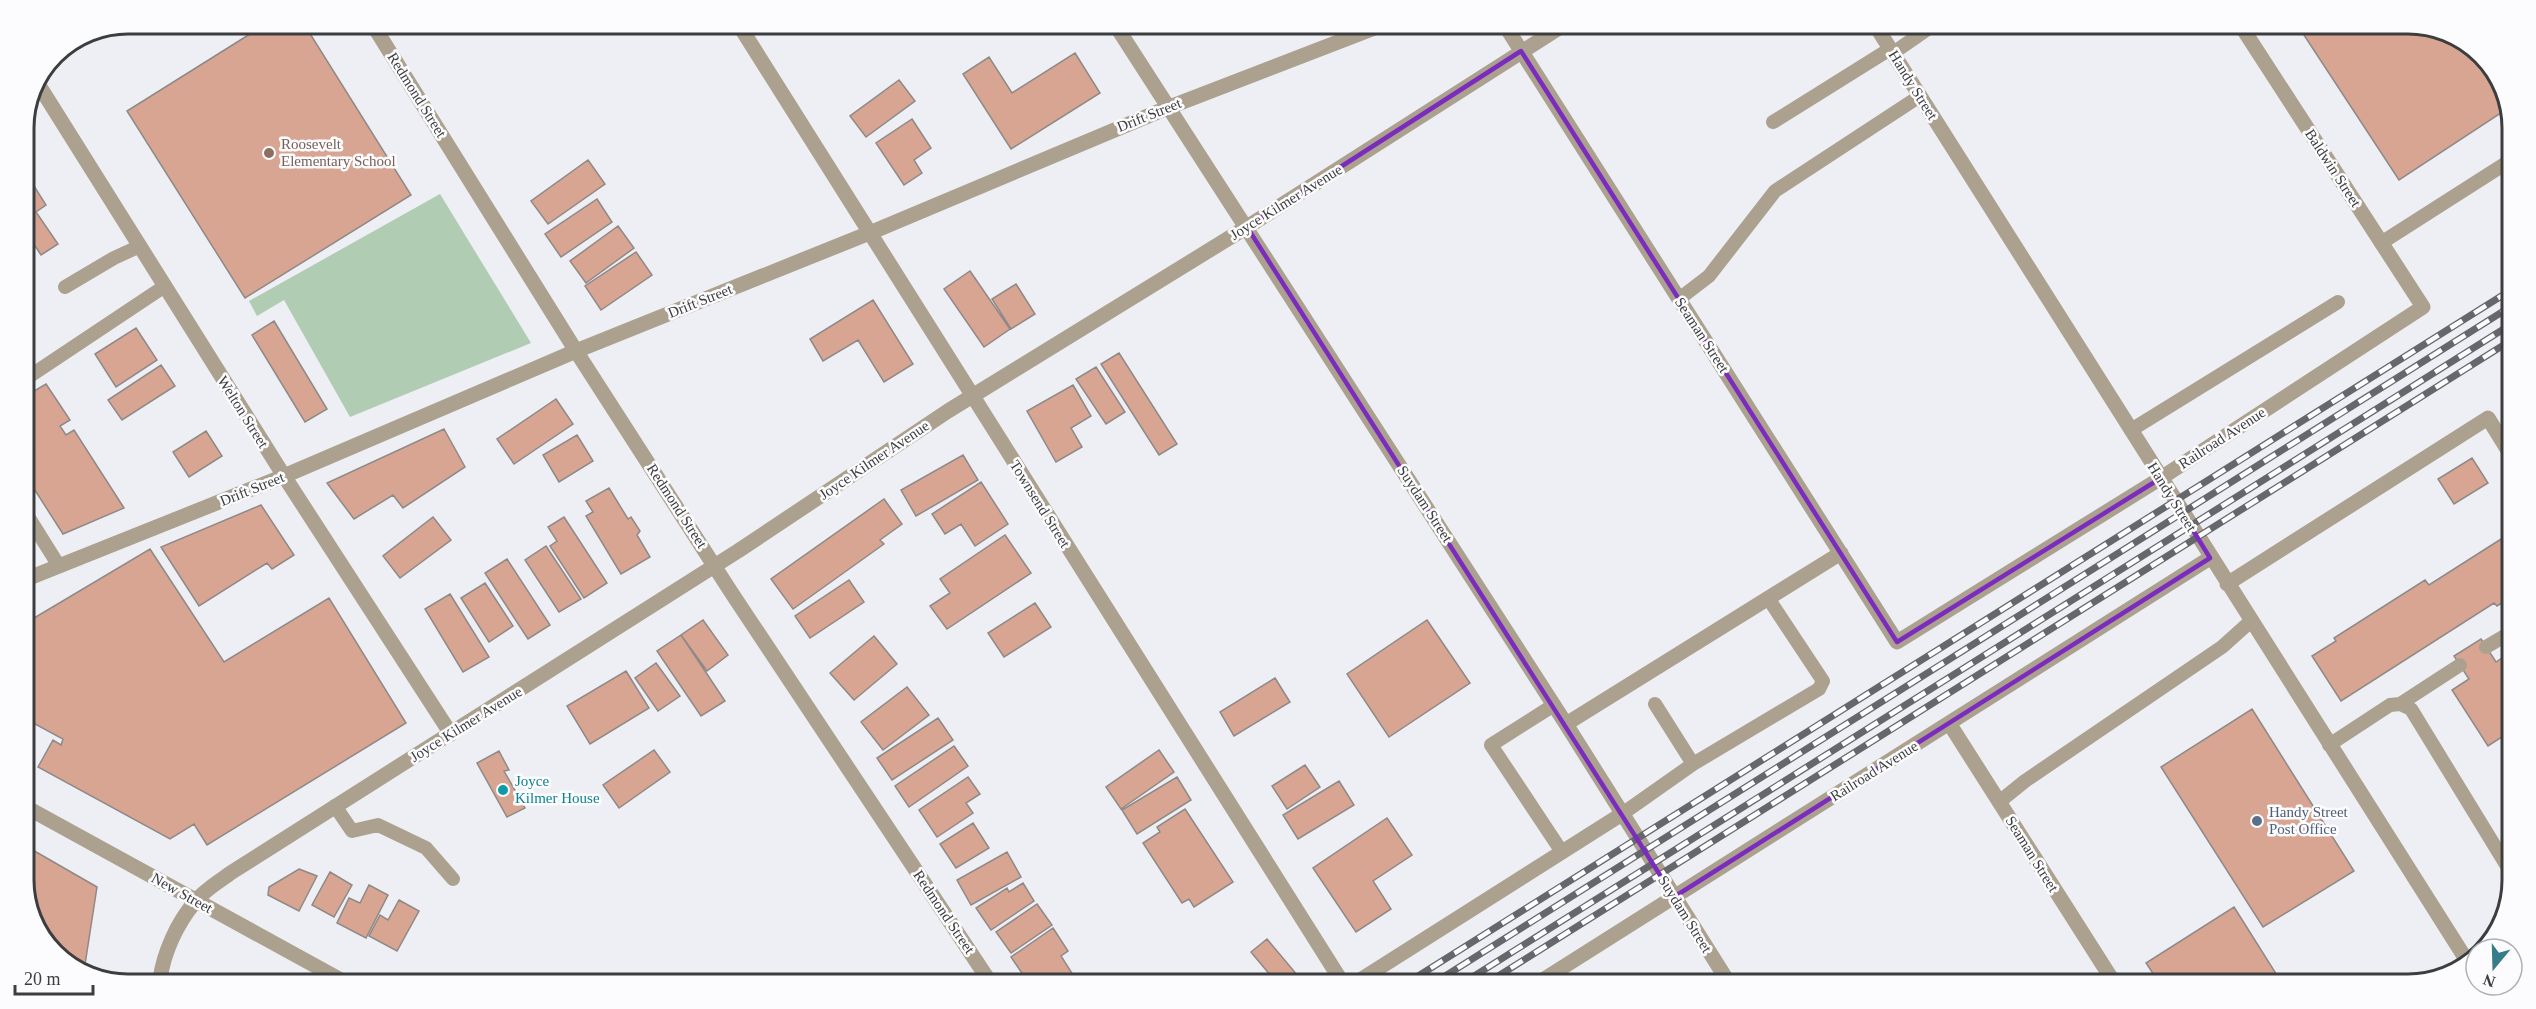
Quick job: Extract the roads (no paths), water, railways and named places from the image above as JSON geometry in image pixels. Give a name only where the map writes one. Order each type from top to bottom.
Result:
[{"type":"street","name":"Redmond Street","points":[[379,34],[576,351],[714,565],[985,974]]},
{"type":"street","name":"Townsend Street","points":[[745,34],[872,232],[972,396],[1337,974]]},
{"type":"street","name":"Suydam Street","points":[[1121,34],[1554,705],[1723,974]]},
{"type":"street","name":"Drift Street","points":[[35,575],[284,476],[576,351],[872,232],[1167,108],[1359,34]]},
{"type":"street","name":"Seaman Street","points":[[1510,34],[1897,642]]},
{"type":"street","name":"Joyce Kilmer Avenue","points":[[195,901],[232,872],[714,565],[972,396],[1247,227],[1548,34]]},
{"type":"street","name":"Handy Street","points":[[1881,34],[2464,956]]},
{"type":"street","name":"Baldwin Street","points":[[2246,34],[2423,307]]},
{"type":"street","name":"Welton Street","points":[[43,91],[284,476],[451,734]]},
{"type":"street","name":"Railroad Avenue","points":[[1897,642],[2161,478],[2423,307]]},
{"type":"street","points":[[2227,584],[2488,418],[2501,439]]},
{"type":"street","points":[[1566,724],[1841,553]]},
{"type":"street","name":"Railroad Avenue","points":[[1552,974],[2211,558]]},
{"type":"street","name":"Seaman Street","points":[[1949,723],[2109,974]]},
{"type":"street","name":"New Street","points":[[35,812],[330,974]]},
{"type":"street","points":[[1370,974],[1622,814]]},
{"type":"street","points":[[161,974],[163,961],[195,901]]},
{"type":"lane","points":[[1773,122],[1919,34]]},
{"type":"lane","points":[[1678,299],[1709,276],[1775,191],[1920,96]]},
{"type":"lane","points":[[2381,243],[2501,166]]},
{"type":"lane","points":[[65,287],[114,258],[140,246]]},
{"type":"lane","points":[[34,373],[165,286]]},
{"type":"lane","points":[[2131,430],[2338,302]]},
{"type":"lane","points":[[35,527],[59,566]]},
{"type":"lane","points":[[1622,814],[1693,764],[1819,689],[1823,681],[1768,598]]},
{"type":"lane","points":[[2000,802],[2025,781],[2222,646],[2251,621]]},
{"type":"lane","points":[[2486,647],[2502,638]]},
{"type":"lane","points":[[2329,745],[2391,705],[2400,704],[2460,665]]},
{"type":"lane","points":[[1654,704],[1693,764]]},
{"type":"lane","points":[[2400,704],[2411,709],[2502,858]]},
{"type":"lane","points":[[1554,705],[1491,745],[1562,852]]},
{"type":"lane","points":[[335,806],[352,831],[378,825],[426,848],[453,879]]},
{"type":"railway","points":[[1421,974],[2501,296]]},
{"type":"railway","points":[[1448,974],[2501,312]]},
{"type":"railway","points":[[1477,974],[2501,330]]},
{"type":"railway","points":[[1501,974],[2501,346]]},
{"type":"place","name":"Roosevelt Elementary School","points":[[269,153]]},
{"type":"place","name":"Joyce Kilmer House","points":[[503,790]]},
{"type":"place","name":"Handy Street Post Office","points":[[2257,821]]}]
